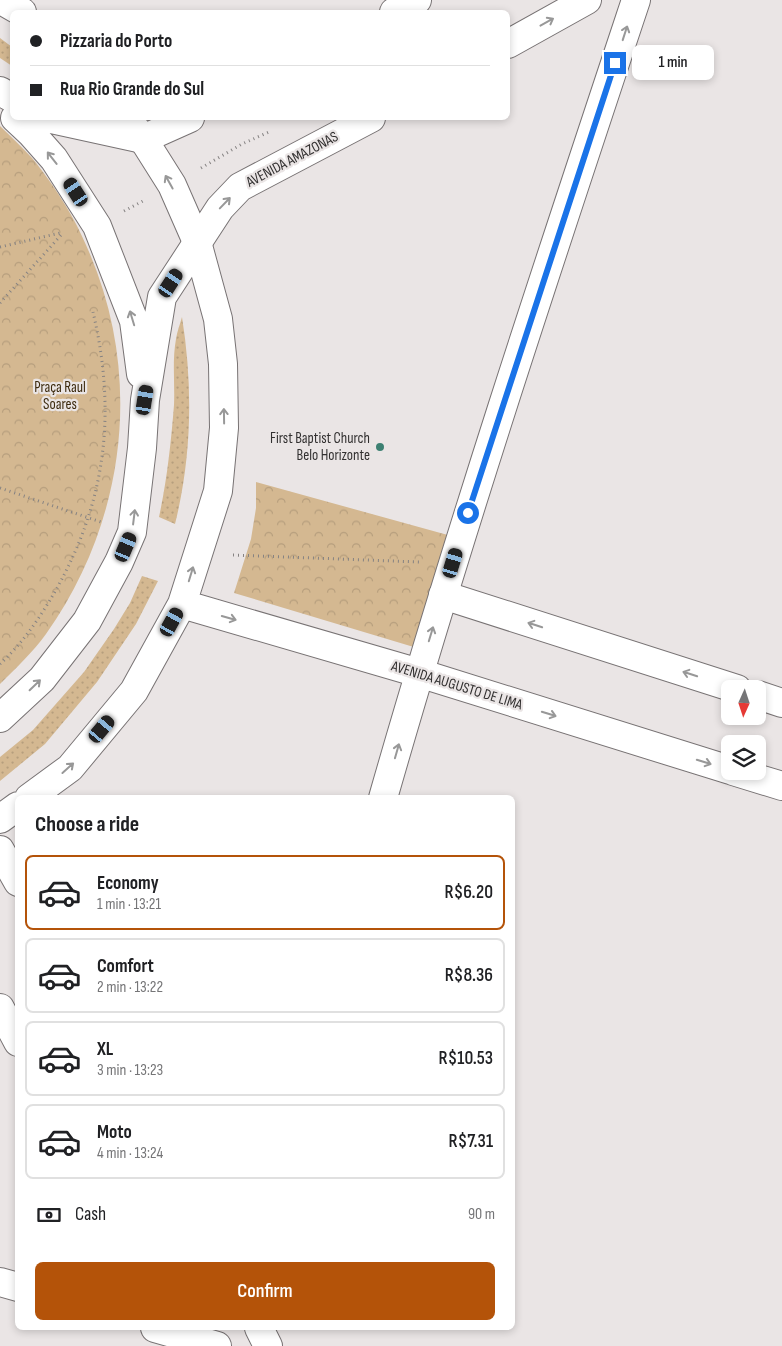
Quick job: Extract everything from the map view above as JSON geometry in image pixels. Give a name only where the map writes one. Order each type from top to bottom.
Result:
[{"type":"main road","points":[[1,0],[18,10]]},
{"type":"main road","points":[[398,10],[418,0]]},
{"type":"main road","points":[[510,43],[587,0]]},
{"type":"main road","points":[[384,795],[486,454],[636,0]]},
{"type":"main road","points":[[0,103],[10,112]]},
{"type":"main road","points":[[0,718],[42,679],[87,621],[119,562],[132,532],[142,448],[145,400],[134,322],[97,226],[54,159],[18,120]]},
{"type":"main road","points":[[57,120],[143,139],[186,120]]},
{"type":"main road","points":[[33,795],[70,768],[134,691],[182,604],[218,491],[224,428],[222,364],[218,319],[197,242],[172,185],[129,120]]},
{"type":"main road","name":"AVENIDA AMAZONAS","points":[[145,400],[162,297],[220,208],[240,187],[367,120]]},
{"type":"main road","points":[[443,595],[721,684]]},
{"type":"main road","name":"AVENIDA AUGUSTO DE LIMA","points":[[182,604],[419,673],[721,768]]},
{"type":"main road","points":[[766,698],[782,703]]},
{"type":"main road","name":"AVENIDA AUGUSTO DE LIMA","points":[[762,780],[782,786]]},
{"type":"main road","points":[[0,818],[15,808]]},
{"type":"main road","points":[[0,850],[15,877]]},
{"type":"main road","points":[[0,1008],[15,1036]]},
{"type":"main road","points":[[0,1282],[15,1286]]},
{"type":"main road","points":[[260,1330],[268,1346]]},
{"type":"main road","points":[[168,1332],[217,1346]]},
{"type":"path","points":[[56,224],[65,241]]},
{"type":"path","points":[[0,246],[97,226]]},
{"type":"path","points":[[0,303],[61,233]]},
{"type":"path","points":[[0,664],[42,614],[70,566],[89,518],[103,459],[106,402],[101,347],[92,310]]},
{"type":"path","points":[[198,553],[453,563]]},
{"type":"green space","points":[[0,38],[10,46],[10,65],[0,58]]},
{"type":"green space","name":"Praça Raul Soares","points":[[0,126],[40,167],[55,188],[86,245],[104,294],[116,344],[120,394],[118,445],[110,495],[95,543],[73,590],[46,634],[30,654],[0,684]]},
{"type":"green space","points":[[182,317],[188,369],[189,421],[185,473],[175,524],[159,517],[172,433],[175,347]]},
{"type":"green space","points":[[256,482],[455,537],[417,648],[234,593],[251,539],[256,508]]},
{"type":"green space","points":[[142,576],[158,581],[136,624],[97,682],[45,744],[0,781],[0,757],[33,730],[84,672],[130,603]]},
{"type":"place","name":"First Baptist Church Belo Horizonte","points":[[380,447]]},
{"type":"route","points":[[468,513],[615,63]]}]
